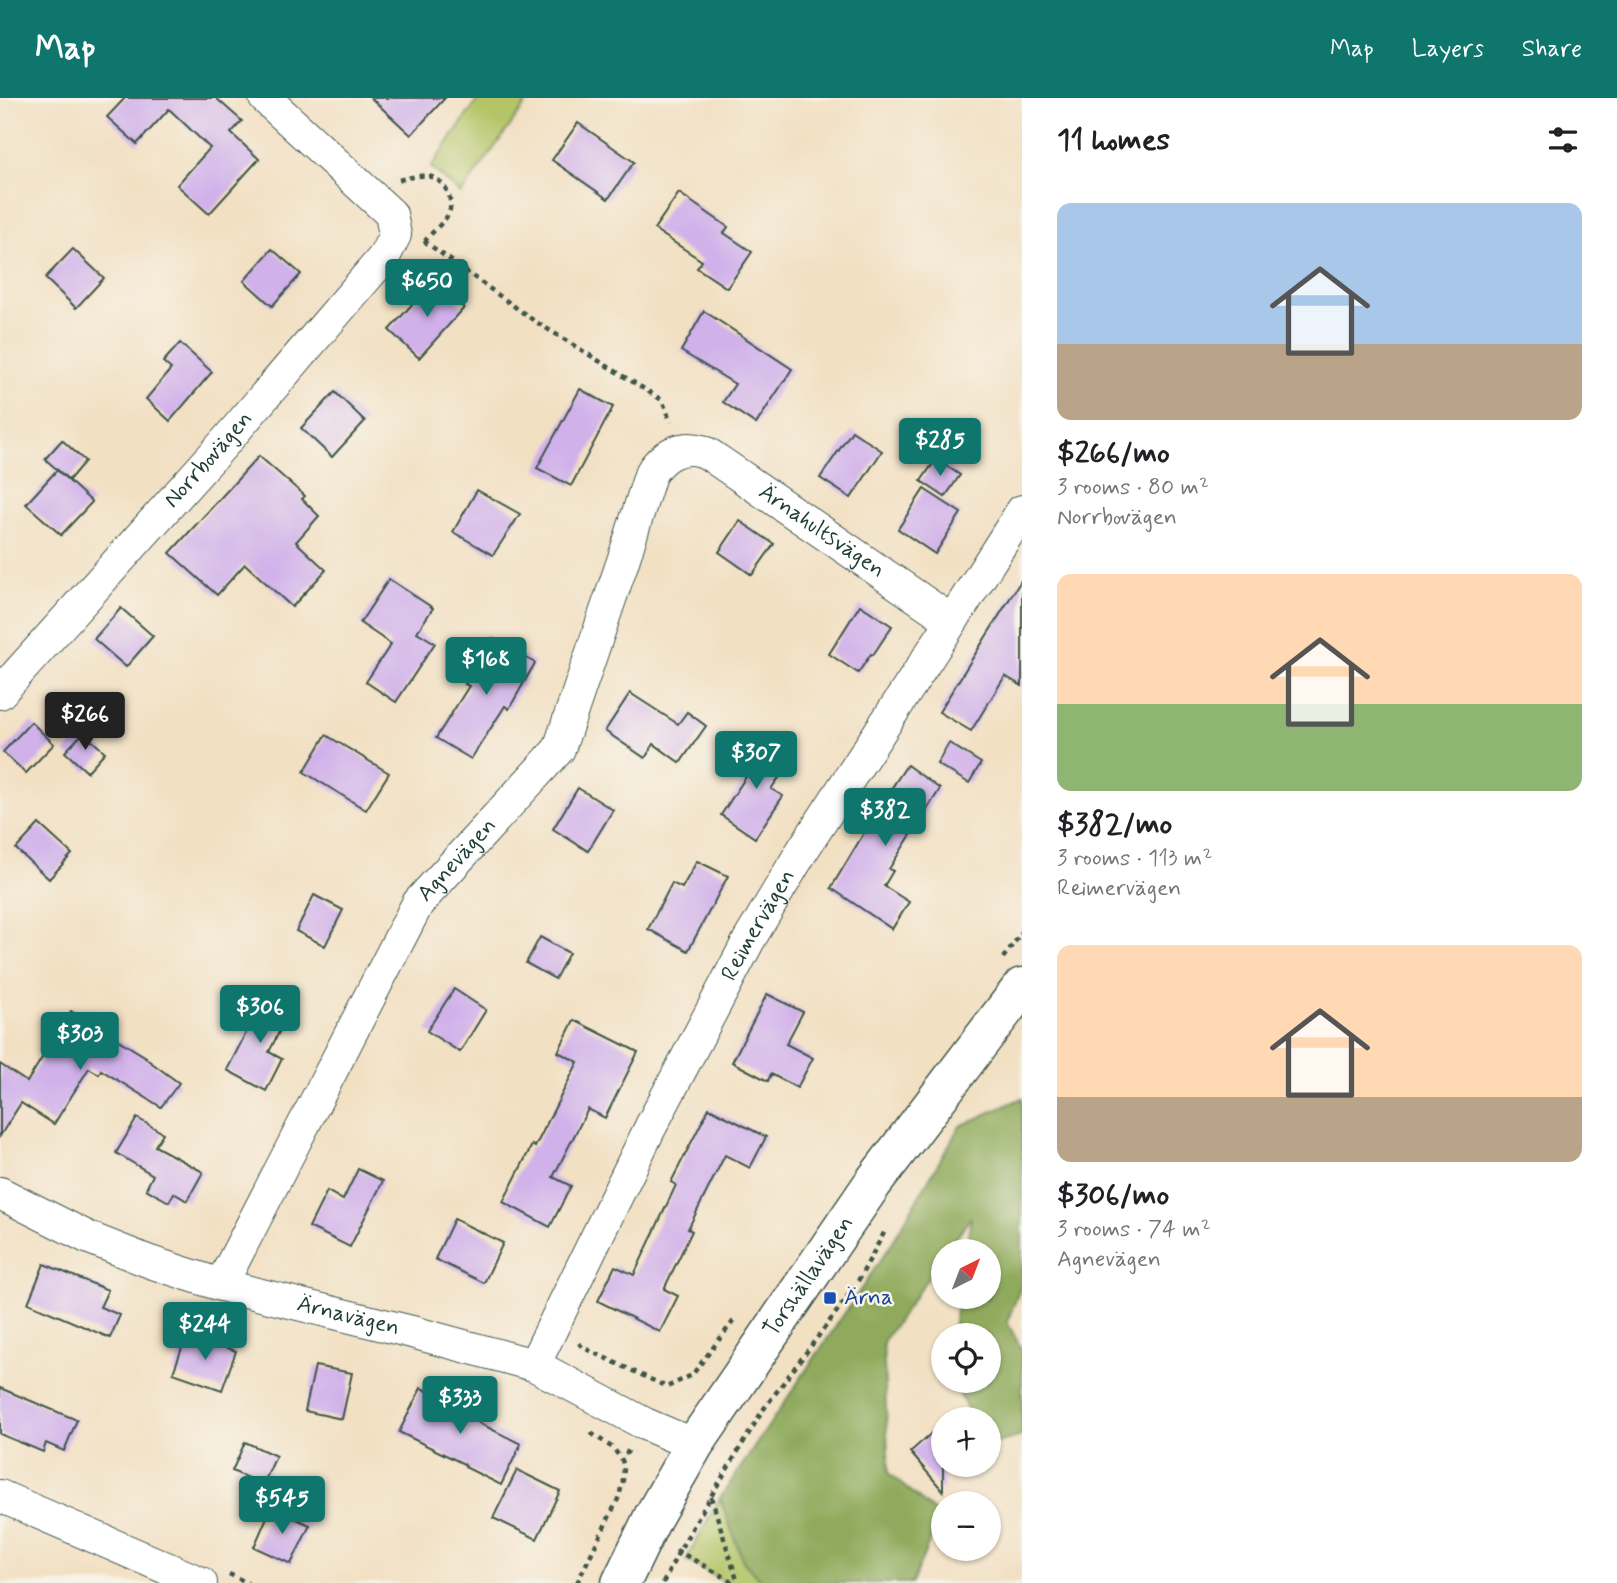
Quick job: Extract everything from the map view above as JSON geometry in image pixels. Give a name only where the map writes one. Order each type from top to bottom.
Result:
[{"type":"main road","name":"Torshällavägen","points":[[621,1583],[653,1517],[694,1446],[1009,976]]},
{"type":"street","points":[[265,98],[391,214]]},
{"type":"street","name":"Norrbovägen","points":[[0,692],[217,451],[384,257],[395,235],[391,214]]},
{"type":"street","name":"Ärnahultsvägen","points":[[686,450],[703,451],[718,460],[952,621]]},
{"type":"street","name":"Agnevägen","points":[[221,1285],[418,903],[559,749],[650,475],[663,457],[686,450]]},
{"type":"street","name":"Reimervägen","points":[[534,1364],[651,1126],[749,940],[802,851],[1022,511]]},
{"type":"street","name":"Ärnavägen","points":[[0,1193],[87,1237],[150,1262],[221,1285],[534,1364],[645,1424],[694,1446]]},
{"type":"street","points":[[0,1496],[201,1583]]},
{"type":"path","points":[[391,214],[533,320],[662,400],[686,450]]},
{"type":"path","points":[[1009,976],[1022,932]]},
{"type":"path","points":[[663,1583],[679,1551],[763,1410],[858,1281],[890,1222]]},
{"type":"path","points":[[561,1309],[572,1317],[574,1333],[582,1347],[667,1387]]},
{"type":"path","points":[[577,1583],[620,1497],[624,1467],[622,1460],[667,1387],[692,1376],[738,1314]]},
{"type":"path","points":[[711,1496],[738,1583]]},
{"type":"path","points":[[679,1551],[732,1583]]},
{"type":"green space","points":[[479,98],[530,98],[461,194],[431,167]]},
{"type":"green space","points":[[1022,1098],[1022,1284],[1007,1322],[1022,1350],[1022,1436],[1001,1442],[1001,1407],[966,1407],[959,1393],[1001,1393],[1001,1323],[954,1323],[956,1309],[1001,1309],[1001,1239],[968,1239],[971,1217],[955,1239],[931,1239],[931,1273],[883,1342],[889,1474],[931,1509],[931,1538],[912,1583],[762,1583],[743,1561],[720,1498],[890,1246],[960,1126]]},
{"type":"green space","points":[[720,1498],[743,1561],[762,1583],[727,1583],[686,1560]]},
{"type":"building","points":[[125,98],[216,98],[242,121],[231,133],[259,159],[209,214],[177,185],[210,148],[169,109],[137,144],[107,117]]},
{"type":"building","points":[[371,98],[445,98],[411,135]]},
{"type":"building","points":[[578,123],[634,162],[608,199],[552,160]]},
{"type":"building","points":[[679,193],[728,227],[724,233],[752,252],[727,288],[697,268],[702,261],[654,229]]},
{"type":"building","points":[[73,249],[104,278],[76,308],[45,278]]},
{"type":"building","points":[[272,249],[301,274],[272,306],[244,281]]},
{"type":"building","points":[[434,280],[464,308],[419,358],[389,330]]},
{"type":"building","points":[[704,311],[792,369],[756,424],[723,402],[735,384],[681,351]]},
{"type":"building","points":[[180,343],[212,372],[170,421],[146,399],[171,369],[163,362]]},
{"type":"building","points":[[580,389],[613,407],[571,486],[537,468]]},
{"type":"building","points":[[335,392],[365,421],[332,457],[301,428]]},
{"type":"building","points":[[852,431],[882,451],[851,498],[820,478]]},
{"type":"building","points":[[62,440],[85,461],[69,480],[45,459]]},
{"type":"building","points":[[259,456],[305,496],[302,499],[319,516],[296,542],[326,570],[292,607],[245,564],[217,595],[170,553]]},
{"type":"building","points":[[936,459],[960,475],[945,497],[921,481]]},
{"type":"building","points":[[57,470],[92,502],[61,535],[26,504]]},
{"type":"building","points":[[924,489],[961,513],[935,554],[898,529]]},
{"type":"building","points":[[477,490],[520,514],[493,555],[453,532]]},
{"type":"building","points":[[740,521],[774,544],[752,575],[719,552]]},
{"type":"building","points":[[389,579],[433,608],[417,632],[435,643],[396,702],[366,682],[391,644],[360,623]]},
{"type":"building","points":[[1022,579],[1022,686],[1005,676],[971,731],[939,712]]},
{"type":"building","points":[[860,605],[892,626],[858,673],[829,654]]},
{"type":"building","points":[[121,608],[153,636],[126,667],[94,639]]},
{"type":"building","points":[[492,638],[535,663],[509,709],[505,706],[471,759],[436,738],[469,686],[465,684]]},
{"type":"building","points":[[630,693],[678,724],[687,712],[706,726],[680,763],[654,744],[645,758],[605,731]]},
{"type":"building","points":[[31,722],[54,744],[26,773],[3,752]]},
{"type":"building","points":[[83,733],[105,752],[87,772],[65,752]]},
{"type":"building","points":[[326,735],[389,773],[366,810],[304,772]]},
{"type":"building","points":[[752,740],[788,765],[771,789],[783,796],[755,838],[721,815],[751,769],[739,760]]},
{"type":"building","points":[[949,743],[981,763],[969,783],[937,764]]},
{"type":"building","points":[[907,765],[940,789],[889,869],[893,871],[884,886],[909,902],[892,929],[831,888]]},
{"type":"building","points":[[578,788],[613,810],[588,851],[553,829]]},
{"type":"building","points":[[39,824],[72,854],[49,879],[16,849]]},
{"type":"building","points":[[697,861],[728,876],[688,951],[648,929],[672,883],[682,888]]},
{"type":"building","points":[[314,895],[343,910],[325,946],[296,931]]},
{"type":"building","points":[[540,937],[569,953],[555,979],[526,963]]},
{"type":"building","points":[[454,989],[486,1010],[460,1052],[427,1031]]},
{"type":"building","points":[[767,994],[803,1012],[786,1044],[813,1058],[797,1088],[771,1074],[768,1081],[732,1062]]},
{"type":"building","points":[[262,996],[290,1010],[269,1052],[282,1059],[266,1091],[227,1070]]},
{"type":"building","points":[[71,1011],[146,1057],[179,1083],[161,1107],[101,1070],[99,1074],[89,1068],[54,1124],[21,1103],[0,1136],[0,1064],[27,1082]]},
{"type":"building","points":[[574,1020],[638,1052],[605,1118],[588,1109],[553,1177],[571,1186],[550,1227],[503,1202],[532,1145],[535,1147],[578,1062],[558,1052]]},
{"type":"building","points":[[709,1108],[766,1137],[750,1168],[725,1155],[688,1229],[692,1231],[664,1289],[678,1296],[660,1332],[598,1301],[615,1266],[634,1275],[676,1185],[671,1182]]},
{"type":"building","points":[[137,1118],[163,1133],[155,1146],[203,1172],[187,1201],[174,1193],[169,1202],[146,1189],[153,1175],[116,1153]]},
{"type":"building","points":[[358,1169],[383,1181],[350,1247],[309,1227],[327,1191],[343,1200]]},
{"type":"building","points":[[454,1219],[503,1243],[484,1283],[435,1259]]},
{"type":"building","points":[[44,1264],[108,1290],[100,1307],[120,1315],[110,1338],[28,1303]]},
{"type":"building","points":[[187,1334],[236,1351],[222,1390],[173,1373]]},
{"type":"building","points":[[315,1366],[352,1373],[342,1419],[305,1411]]},
{"type":"building","points":[[0,1388],[77,1420],[64,1451],[46,1443],[43,1452],[0,1434]]},
{"type":"building","points":[[421,1388],[481,1417],[479,1423],[521,1444],[501,1485],[399,1432]]},
{"type":"building","points":[[931,1434],[931,1477],[910,1452]]},
{"type":"building","points":[[245,1442],[276,1456],[263,1485],[232,1471]]},
{"type":"building","points":[[517,1470],[560,1491],[537,1539],[493,1518]]},
{"type":"building","points":[[931,1477],[943,1477],[943,1491]]},
{"type":"building","points":[[271,1508],[310,1525],[291,1564],[254,1547]]},
{"type":"place","name":"Ärna","points":[[830,1298]]}]
